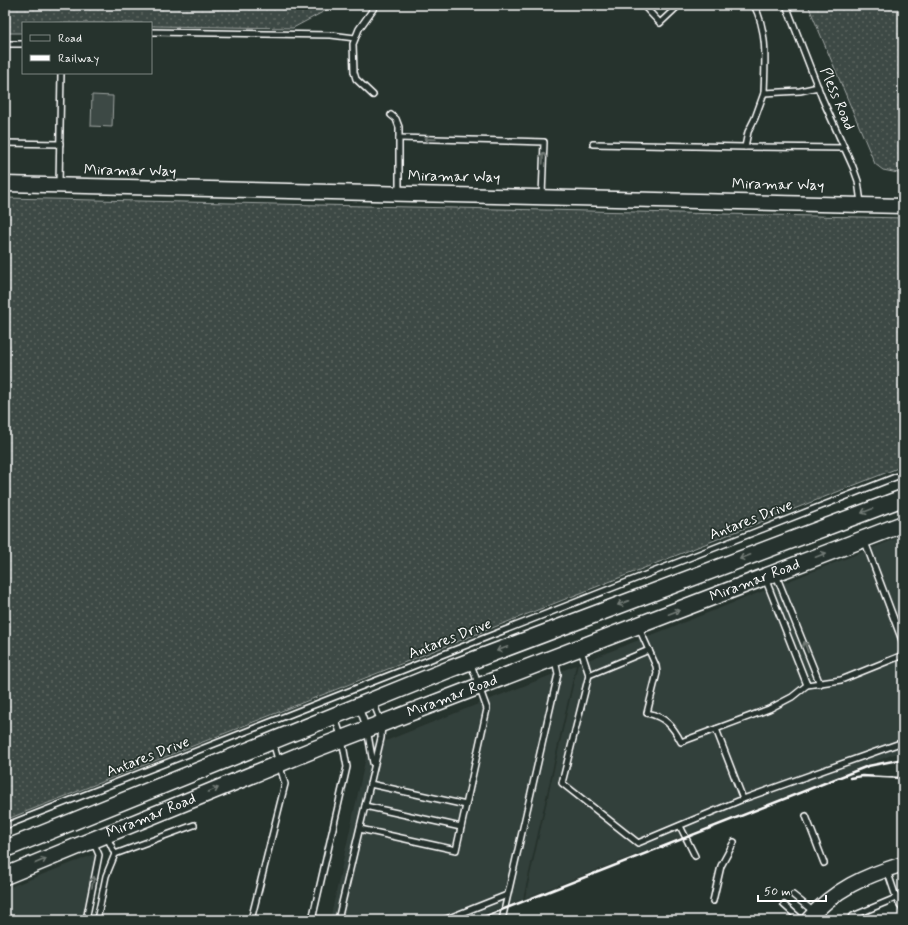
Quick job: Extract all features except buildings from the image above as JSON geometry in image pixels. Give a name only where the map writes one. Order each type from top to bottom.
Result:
[{"type":"main road","name":"Miramar Road","points":[[5,849],[470,661],[903,498]]},
{"type":"main road","name":"Miramar Road","points":[[5,876],[374,726],[903,524]]},
{"type":"street","name":"Miramar Way","points":[[5,184],[903,206]]},
{"type":"street","points":[[811,916],[846,886],[903,864]]},
{"type":"lane","points":[[373,95],[356,79],[354,72],[355,38],[359,28],[376,5]]},
{"type":"lane","points":[[643,5],[660,23],[679,5]]},
{"type":"lane","points":[[745,147],[748,132],[755,118],[764,92],[765,42],[760,18],[754,5]]},
{"type":"lane","name":"Pless Road","points":[[786,5],[818,87],[858,181],[861,204]]},
{"type":"lane","points":[[152,32],[331,35],[355,38]]},
{"type":"lane","points":[[5,44],[22,44]]},
{"type":"lane","points":[[59,186],[61,74]]},
{"type":"lane","points":[[764,92],[800,91],[818,87]]},
{"type":"lane","points":[[392,115],[399,127],[399,193]]},
{"type":"lane","points":[[399,138],[544,142],[542,196]]},
{"type":"lane","points":[[5,143],[60,144]]},
{"type":"lane","points":[[593,144],[844,148]]},
{"type":"lane","name":"Antares Drive","points":[[5,826],[903,474]]},
{"type":"lane","points":[[864,539],[903,643]]},
{"type":"lane","points":[[770,575],[820,684]]},
{"type":"lane","points":[[770,575],[807,685]]},
{"type":"lane","points":[[638,625],[656,666],[657,673],[647,713],[660,716],[668,722],[676,730],[681,742],[769,709],[792,697],[807,685],[842,680],[903,655]]},
{"type":"lane","points":[[580,648],[589,675],[562,783],[638,843],[743,799],[903,742]]},
{"type":"lane","points":[[589,675],[649,650]]},
{"type":"lane","points":[[502,920],[558,674],[554,657]]},
{"type":"lane","points":[[360,829],[456,850],[487,709],[470,661]]},
{"type":"lane","points":[[338,920],[381,738],[374,726],[365,703]]},
{"type":"lane","points":[[365,703],[374,726],[374,766]]},
{"type":"lane","points":[[312,920],[347,767],[342,739],[334,716]]},
{"type":"lane","points":[[716,729],[743,799]]},
{"type":"lane","points":[[251,920],[285,784],[273,741]]},
{"type":"lane","points":[[370,784],[466,805]]},
{"type":"lane","points":[[365,806],[461,827]]},
{"type":"lane","points":[[806,816],[824,862]]},
{"type":"lane","points":[[97,920],[106,876],[115,854],[194,825]]},
{"type":"lane","points":[[680,826],[695,856]]},
{"type":"lane","points":[[99,837],[115,854]]},
{"type":"lane","points":[[86,920],[99,855],[99,837]]},
{"type":"lane","points":[[714,901],[721,866],[734,842]]},
{"type":"lane","points":[[887,869],[896,897],[903,910]]},
{"type":"lane","points":[[444,920],[507,895]]},
{"type":"lane","points":[[793,895],[811,916]]},
{"type":"lane","points":[[849,920],[853,916],[903,895]]},
{"type":"lane","points":[[784,905],[801,920]]},
{"type":"shaded area","points":[[5,5],[336,5],[293,28],[152,26],[152,22],[22,22],[22,33],[5,33]]},
{"type":"shaded area","points":[[808,5],[903,5],[903,174],[883,170],[875,164]]},
{"type":"shaded area","points":[[92,95],[113,96],[112,127],[91,126]]},
{"type":"shaded area","points":[[5,198],[903,218],[903,466],[5,820]]},
{"type":"shaded area","points":[[903,536],[903,753],[894,754],[525,898],[578,664]]},
{"type":"shaded area","points":[[576,665],[523,899],[469,920],[330,920],[368,748]]},
{"type":"shaded area","points":[[103,851],[88,920],[5,920],[5,889]]},
{"type":"railway","points":[[476,920],[868,766],[903,759]]},
{"type":"railway","points":[[850,778],[862,776],[903,778]]}]
